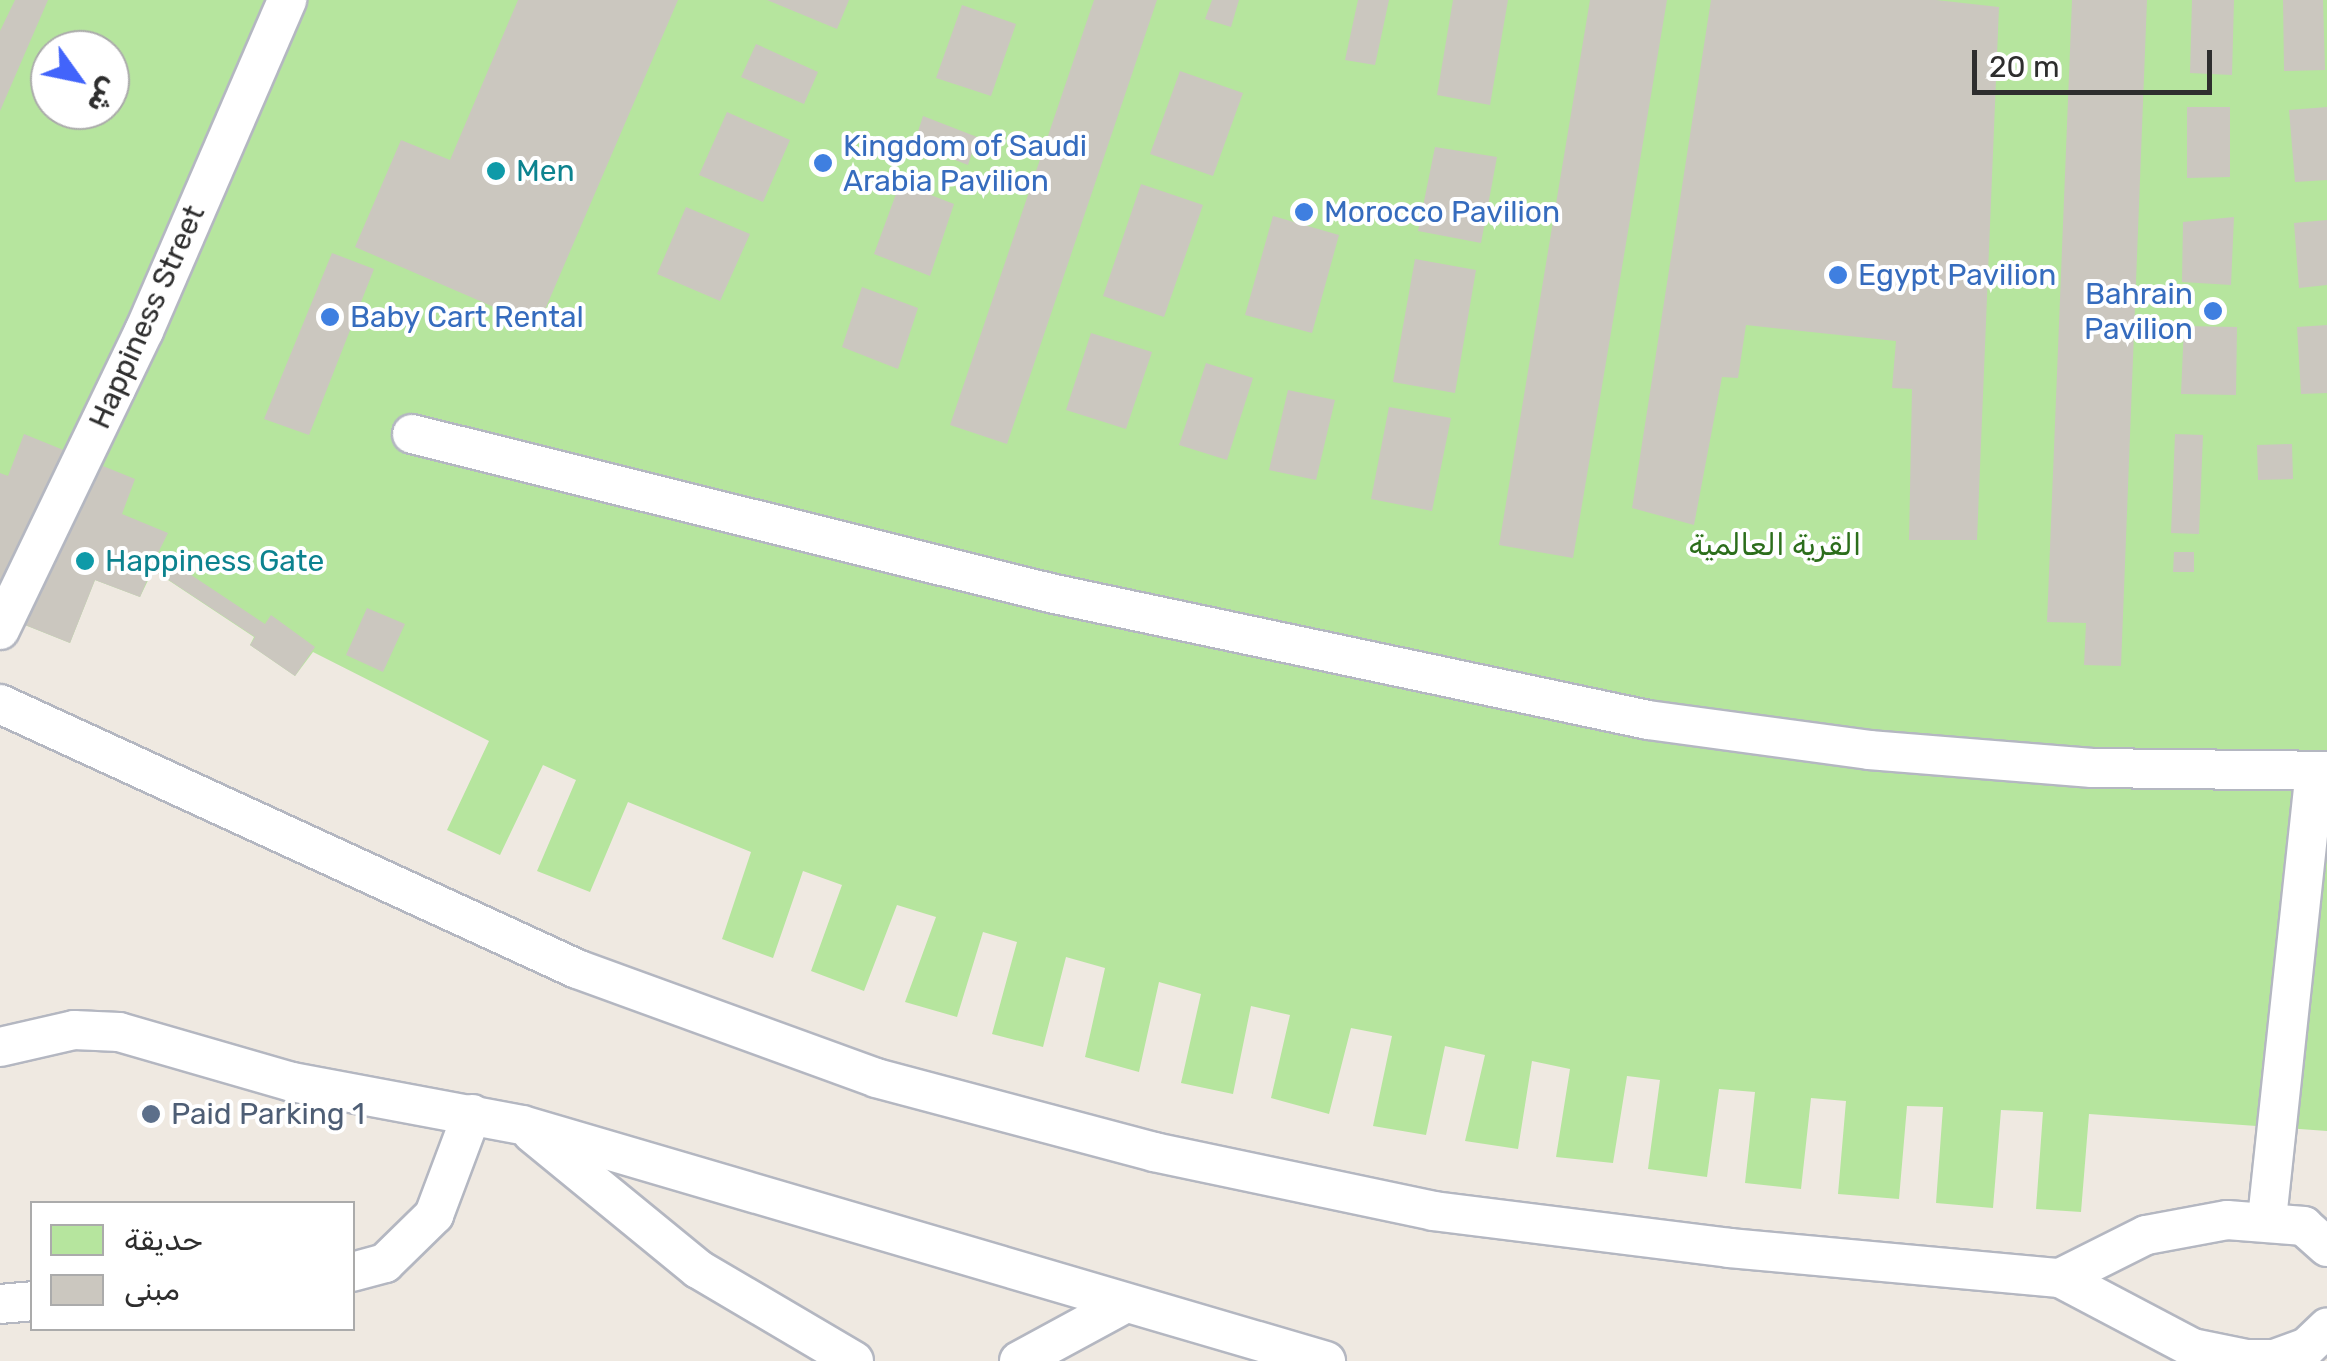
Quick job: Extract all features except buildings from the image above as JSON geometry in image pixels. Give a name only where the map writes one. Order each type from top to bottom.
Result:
[{"type":"lane","name":"Happiness Street","points":[[0,630],[144,330],[287,0]]},
{"type":"lane","points":[[412,434],[1050,593],[1648,720],[1869,750],[2073,766],[2321,772],[2267,1219]]},
{"type":"lane","points":[[0,704],[578,970],[876,1078],[1154,1152],[1434,1211],[1730,1248],[2060,1278],[2193,1348],[2246,1360],[2274,1359],[2307,1348],[2327,1328]]},
{"type":"lane","points":[[0,1046],[74,1030],[119,1032],[292,1082],[522,1125],[1326,1361]]},
{"type":"lane","points":[[355,1271],[385,1263],[434,1215],[472,1114]]},
{"type":"lane","points":[[522,1125],[685,1261],[854,1361]]},
{"type":"lane","points":[[2060,1278],[2146,1236],[2267,1219],[2304,1226],[2327,1247]]},
{"type":"lane","points":[[0,1304],[30,1302]]},
{"type":"lane","points":[[1019,1361],[1124,1304]]},
{"type":"green space","name":"القرية العالمية","points":[[0,0],[2327,0],[2327,1131],[2089,1114],[2081,1212],[2036,1209],[2043,1112],[2001,1110],[1993,1208],[1936,1203],[1943,1107],[1907,1106],[1899,1199],[1838,1194],[1846,1101],[1811,1098],[1801,1189],[1745,1183],[1755,1092],[1719,1089],[1707,1177],[1648,1169],[1660,1080],[1627,1076],[1613,1163],[1556,1157],[1570,1069],[1532,1061],[1518,1149],[1465,1141],[1485,1055],[1445,1046],[1426,1135],[1373,1126],[1392,1036],[1351,1028],[1329,1114],[1271,1098],[1290,1015],[1251,1006],[1233,1094],[1181,1083],[1201,994],[1159,982],[1139,1072],[1085,1057],[1105,968],[1066,957],[1043,1047],[992,1034],[1017,942],[983,932],[957,1017],[905,1002],[936,917],[897,905],[864,991],[811,971],[842,885],[803,871],[773,958],[722,939],[751,852],[628,802],[590,892],[537,871],[576,780],[543,765],[500,855],[447,830],[489,741],[313,652],[295,676],[250,645],[254,637],[153,570],[140,597],[95,580],[70,643],[0,615]]},
{"type":"place","name":"Kingdom of Saudi Arabia Pavilion","points":[[823,163]]},
{"type":"place","name":"Men","points":[[496,171]]},
{"type":"place","name":"Morocco Pavilion","points":[[1304,212]]},
{"type":"place","name":"Egypt Pavilion","points":[[1838,275]]},
{"type":"place","name":"Bahrain Pavilion","points":[[2213,311]]},
{"type":"place","name":"Baby Cart Rental","points":[[330,317]]},
{"type":"place","name":"Happiness Gate","points":[[85,561]]},
{"type":"place","name":"Paid Parking 1","points":[[151,1114]]}]
